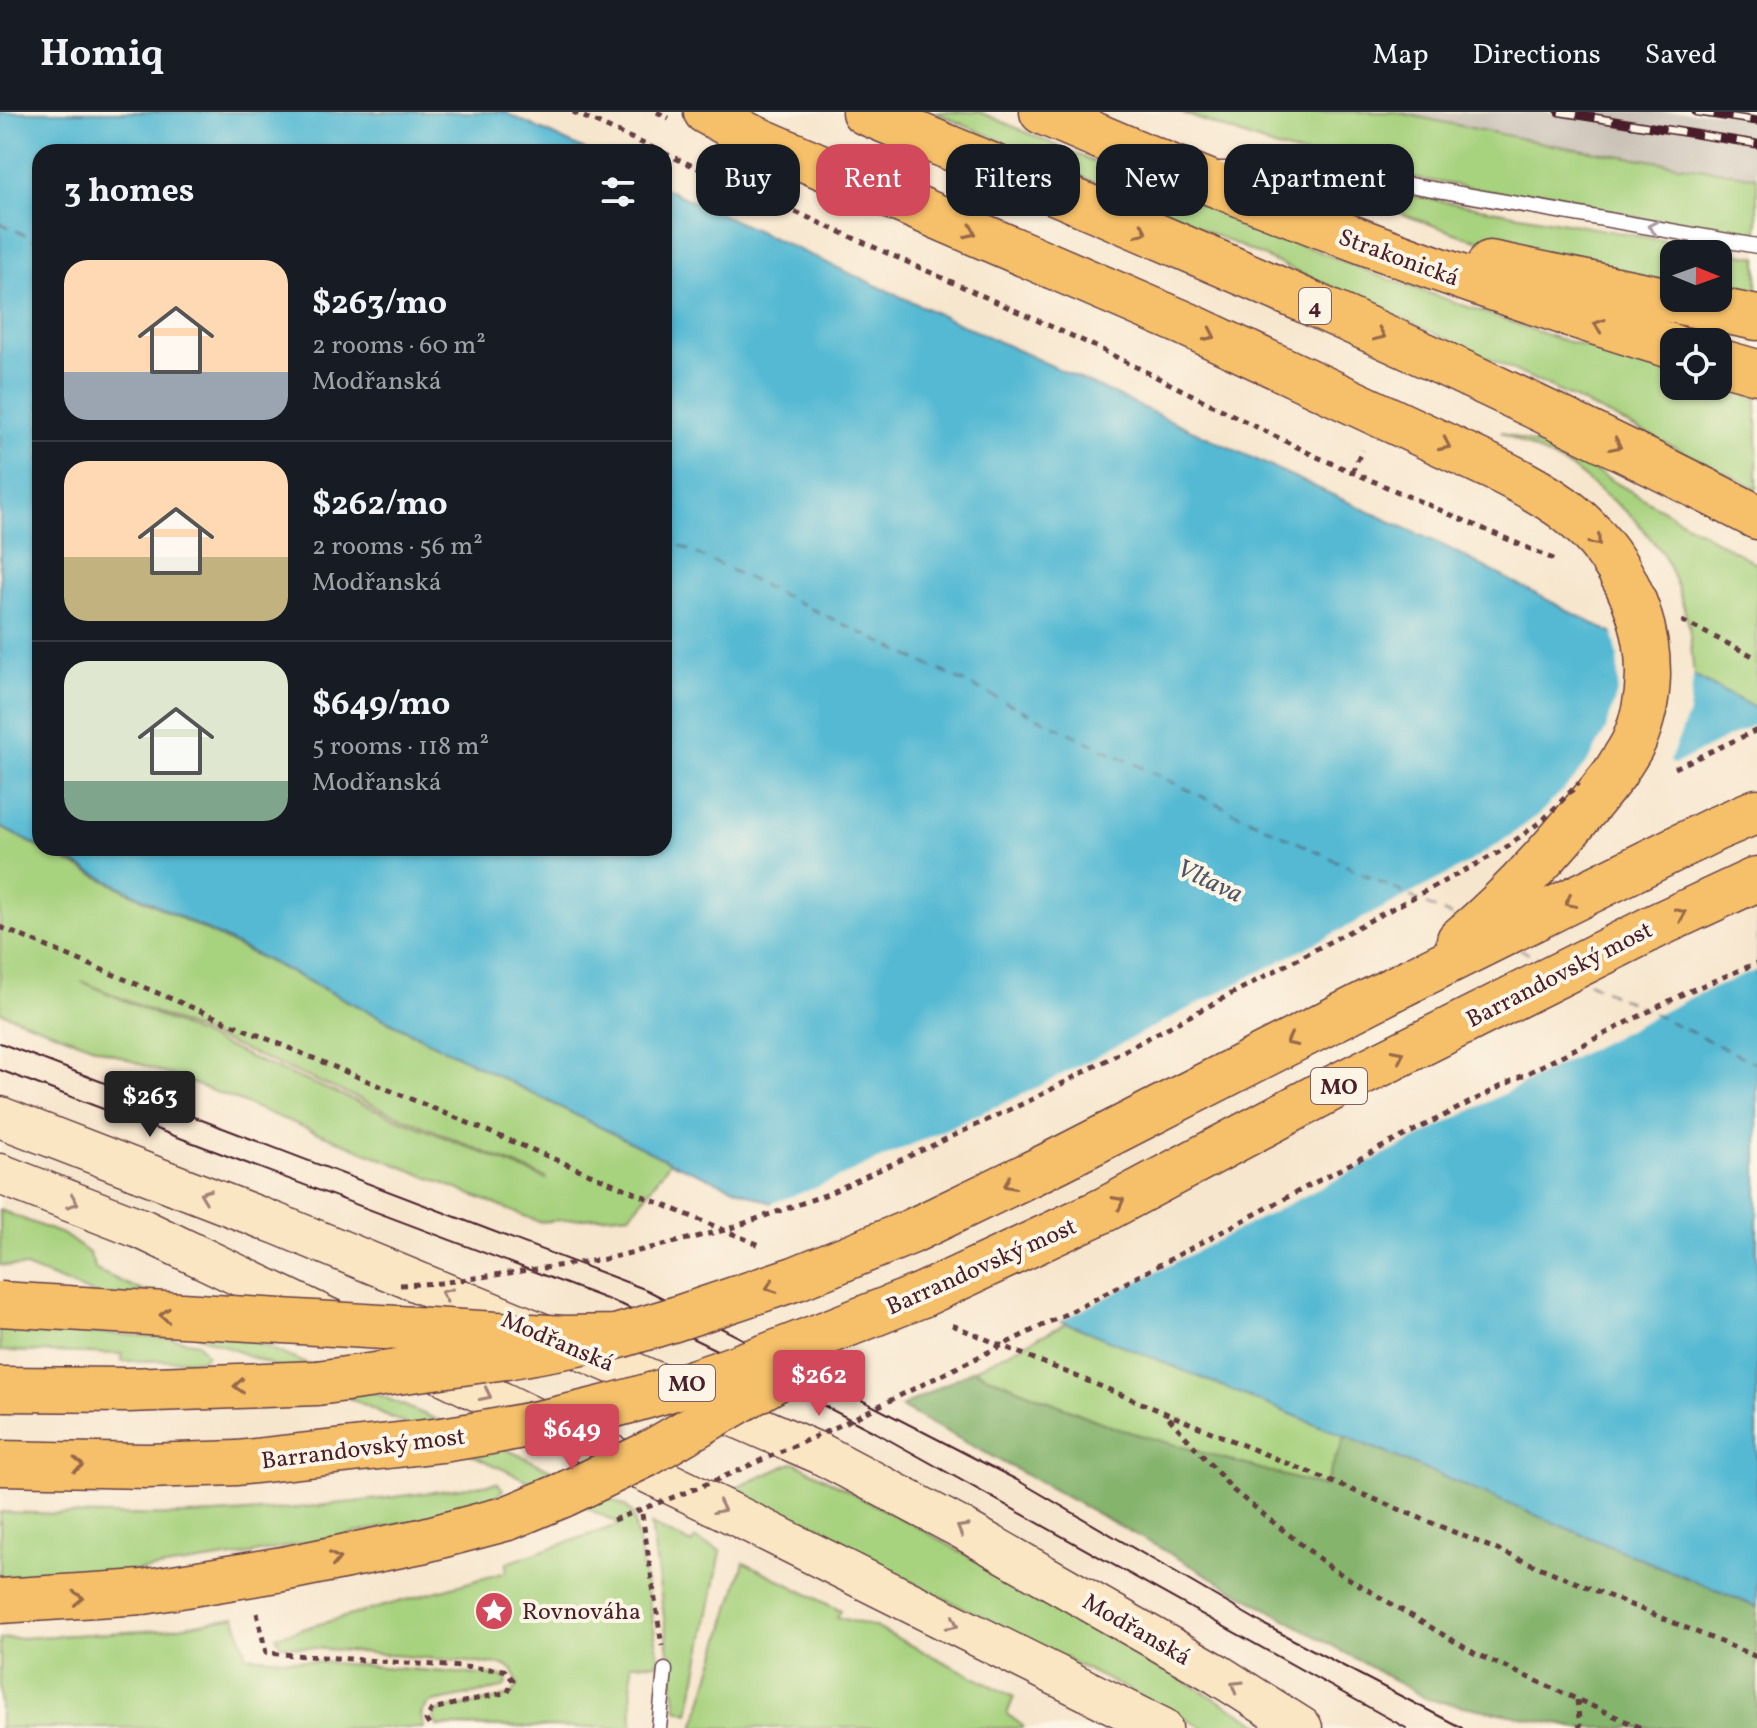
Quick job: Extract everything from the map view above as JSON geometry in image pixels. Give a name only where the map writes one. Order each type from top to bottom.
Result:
[{"type":"main road","points":[[706,112],[776,147],[1186,324],[1487,465],[1538,491],[1564,509],[1609,555],[1637,604],[1645,632],[1647,685],[1643,713],[1634,741],[1615,773],[1527,877],[1470,931],[1411,980]]},
{"type":"main road","name":"4","points":[[864,112],[1429,356],[1757,517]]},
{"type":"main road","name":"Strakonická","points":[[1042,112],[1116,144]]},
{"type":"main road","name":"Strakonická","points":[[1208,183],[1449,276],[1660,343]]},
{"type":"main road","points":[[1305,222],[1757,318]]},
{"type":"main road","points":[[1732,365],[1757,372]]},
{"type":"main road","name":"MO","points":[[0,1389],[128,1390],[317,1383],[506,1357],[616,1337],[797,1278],[910,1232],[1057,1161],[1411,980],[1757,811]]},
{"type":"main road","name":"Barrandovský most","points":[[0,1463],[147,1466],[237,1463],[442,1440],[600,1409],[737,1367],[922,1295],[1104,1210],[1331,1089],[1660,924],[1757,879]]},
{"type":"main road","name":"Modřanská","points":[[0,1117],[277,1224],[570,1345],[821,1454],[961,1528],[1217,1674],[1302,1728]]},
{"type":"main road","points":[[0,1174],[144,1230],[727,1511],[1162,1728]]},
{"type":"main road","points":[[0,1601],[143,1592],[283,1569],[421,1541],[508,1518],[646,1455],[922,1295]]},
{"type":"main road","points":[[0,1304],[565,1338],[616,1337]]},
{"type":"lane","points":[[1208,169],[1330,171],[1757,246]]},
{"type":"lane","points":[[662,1727],[665,1670]]},
{"type":"path","points":[[573,112],[645,144]]},
{"type":"path","points":[[672,156],[1090,344],[1315,456],[1564,563]]},
{"type":"path","points":[[1675,618],[1757,658]]},
{"type":"path","points":[[1675,768],[1757,730]]},
{"type":"path","points":[[394,1285],[440,1283],[605,1259],[725,1230],[825,1195],[1035,1098],[1501,851],[1544,819],[1588,772]]},
{"type":"path","points":[[613,1520],[673,1498],[830,1430],[1082,1306],[1380,1148],[1659,1006],[1757,963]]},
{"type":"path","points":[[1166,1415],[1234,1491],[1331,1568],[1474,1653],[1641,1728]]},
{"type":"path","points":[[641,1509],[665,1670]]},
{"type":"path","points":[[256,1608],[266,1653],[504,1670],[513,1680],[508,1692],[432,1709],[426,1720],[431,1728]]},
{"type":"path","points":[[1577,1700],[1580,1728]]},
{"type":"shaded area","points":[[1395,112],[1757,112],[1757,177],[1553,145]]},
{"type":"green space","points":[[934,112],[980,112],[1053,144],[1007,144]]},
{"type":"green space","points":[[1180,112],[1395,112],[1553,145],[1757,177],[1757,239],[1414,178],[1414,144],[1266,144]]},
{"type":"green space","points":[[1080,156],[1096,163],[1096,183],[1080,176]]},
{"type":"green space","points":[[1414,196],[1661,240],[1660,287],[1466,237],[1407,216],[1414,216]]},
{"type":"green space","points":[[1208,207],[1380,276],[1556,338],[1660,369],[1660,400],[1732,400],[1732,390],[1757,398],[1757,489],[1554,389],[1172,216],[1208,216]]},
{"type":"green space","points":[[1732,253],[1757,257],[1757,304],[1732,300]]},
{"type":"green space","points":[[1501,432],[1571,457],[1757,564],[1757,709],[1694,676],[1689,625],[1677,586],[1664,555],[1634,518],[1573,469]]},
{"type":"green space","points":[[0,827],[32,844],[32,856],[56,856],[670,1162],[631,1214],[539,1222],[229,1097],[0,1012]],"holes":[[[81,981],[546,1178],[265,1064]]]},
{"type":"green space","points":[[0,1210],[64,1235],[89,1253],[96,1270],[526,1458],[627,1507],[633,1514],[660,1663],[631,1664],[632,1728],[437,1726],[433,1716],[438,1711],[511,1696],[518,1685],[513,1670],[503,1665],[281,1645],[276,1636],[506,1572],[507,1563],[621,1524],[317,1383],[26,1267],[0,1265]]},
{"type":"green space","points":[[1067,1323],[1345,1436],[1324,1487],[1115,1428],[973,1370]]},
{"type":"green space","points":[[0,1327],[170,1338],[198,1343],[207,1355],[201,1360],[122,1361],[122,1354],[0,1351]]},
{"type":"green space","points":[[973,1370],[1115,1428],[1324,1487],[1345,1436],[1757,1607],[1757,1728],[1578,1728],[1427,1699],[901,1407]]},
{"type":"green space","points":[[794,1462],[921,1529],[1266,1728],[1204,1728],[729,1491]]},
{"type":"green space","points":[[498,1483],[503,1490],[495,1500],[461,1512],[240,1556],[117,1574],[0,1580],[0,1512],[232,1513]]},
{"type":"green space","points":[[651,1525],[692,1544],[695,1539],[721,1551],[689,1713],[677,1709]]},
{"type":"green space","points":[[744,1562],[841,1611],[837,1617],[875,1627],[1014,1697],[1007,1714],[1022,1728],[694,1728]]},
{"type":"green space","points":[[235,1617],[247,1656],[505,1677],[507,1683],[502,1688],[429,1703],[421,1714],[424,1728],[0,1728],[0,1639],[162,1630]]},
{"type":"water","points":[[0,112],[504,112],[572,144],[32,144],[32,843],[0,827]]},
{"type":"water","name":"Vltava","points":[[672,192],[696,203],[696,216],[725,216],[1444,546],[1757,709],[1757,1607],[670,1162],[59,856],[672,856]]},
{"type":"pier","points":[[1612,629],[1694,671],[1689,713],[1671,763],[1675,764],[1757,723],[1757,970],[1696,995],[1057,1323],[767,1205],[820,1186],[1030,1091],[1456,870],[1498,844],[1537,816],[1574,779],[1591,757],[1606,729],[1618,689],[1618,657]]},
{"type":"ferry route","points":[[0,223],[32,238]]},
{"type":"ferry route","points":[[672,542],[1453,917]]},
{"type":"ferry route","points":[[1520,949],[1543,961]]},
{"type":"ferry route","points":[[1588,982],[1757,1064]]},
{"type":"tram line","points":[[0,1043],[647,1290],[1017,1480],[1265,1625],[1462,1728]]},
{"type":"tram line","points":[[0,1070],[625,1306],[882,1436],[1406,1728]]},
{"type":"railway","points":[[1559,112],[1757,144]]},
{"type":"railway","points":[[1696,112],[1757,121]]},
{"type":"place","name":"Rovnováha","points":[[494,1611]]}]
